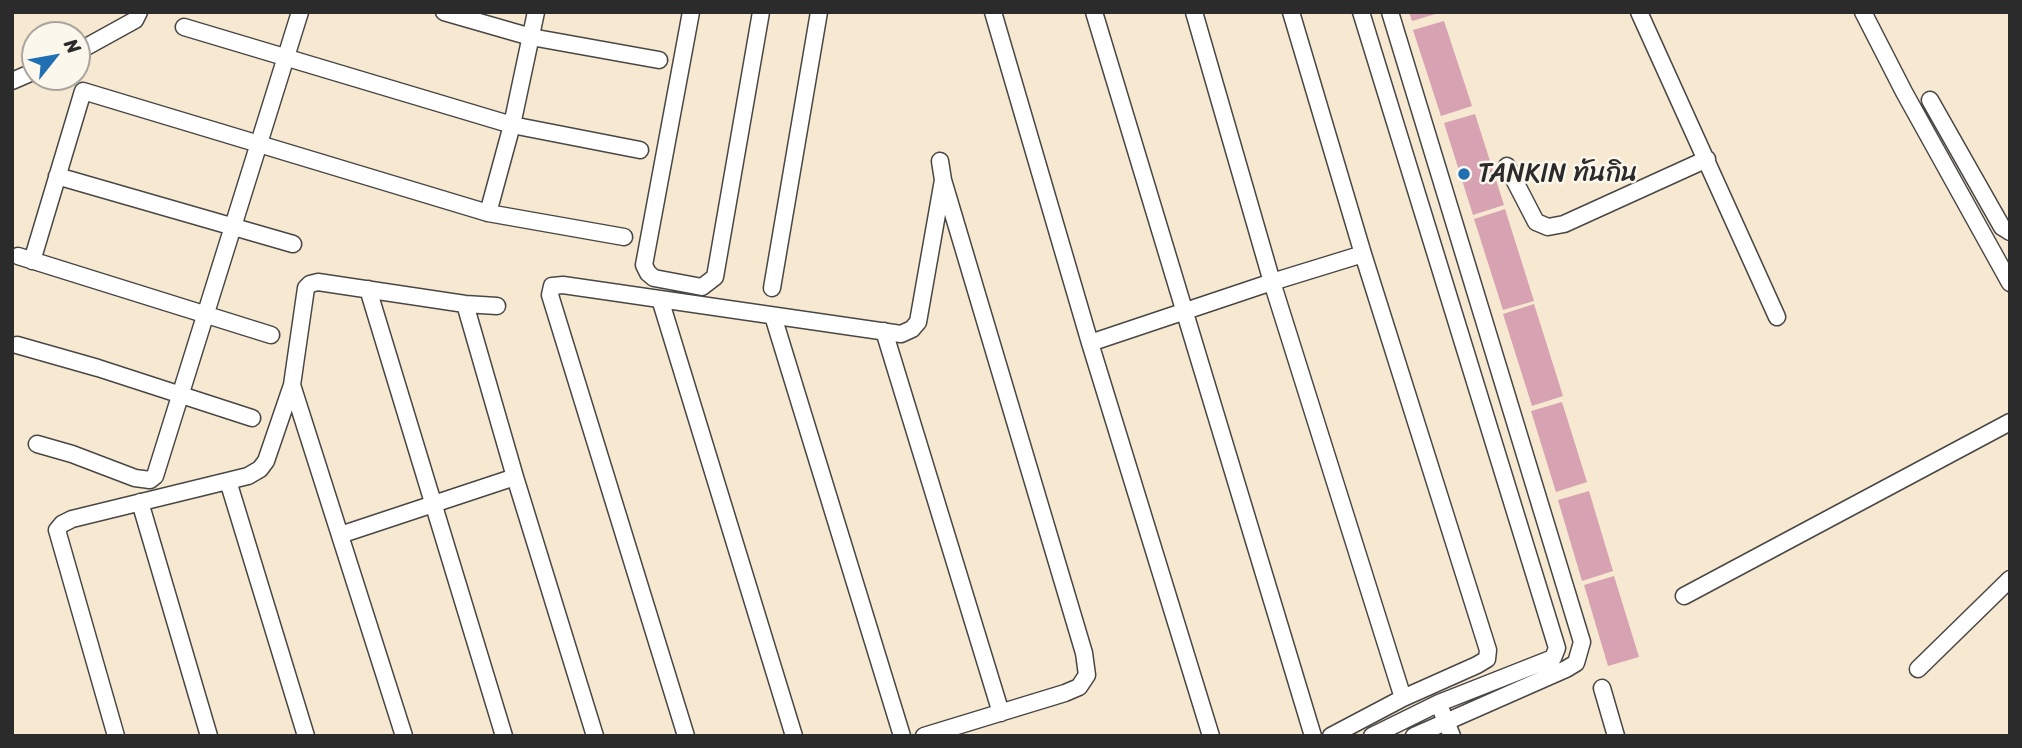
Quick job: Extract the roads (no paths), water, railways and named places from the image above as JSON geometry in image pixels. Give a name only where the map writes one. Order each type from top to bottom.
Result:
[{"type":"street","points":[[91,44],[135,20],[139,12]]},
{"type":"street","points":[[37,444],[135,478],[150,480],[155,476],[300,12]]},
{"type":"street","points":[[444,12],[531,37],[659,60]]},
{"type":"street","points":[[488,213],[512,125],[536,12]]},
{"type":"street","points":[[691,12],[644,265],[654,278],[702,288],[715,277],[761,12]]},
{"type":"street","points":[[772,288],[819,12]]},
{"type":"street","points":[[993,12],[1090,343],[1211,736]]},
{"type":"street","points":[[1094,12],[1313,736]]},
{"type":"street","points":[[1194,12],[1272,282],[1403,698]]},
{"type":"street","points":[[1291,12],[1363,254],[1488,650],[1487,659],[1477,665],[1403,698],[1331,736]]},
{"type":"street","points":[[1361,12],[1557,648],[1553,658],[1439,703],[1372,736]]},
{"type":"street","points":[[1390,12],[1582,642],[1576,663],[1566,669],[1441,730],[1414,736]]},
{"type":"street","points":[[1639,12],[1777,317]]},
{"type":"street","points":[[1863,12],[1904,92],[2006,269]]},
{"type":"street","points":[[184,27],[512,125],[640,150]]},
{"type":"street","points":[[1387,94],[1411,85]]},
{"type":"street","points":[[271,335],[25,258],[57,176],[83,91],[488,213],[624,237]]},
{"type":"street","points":[[1930,100],[2002,227],[2010,232]]},
{"type":"street","points":[[1507,166],[1536,222],[1548,228],[1564,224],[1707,159]]},
{"type":"street","points":[[924,736],[972,729],[1001,713],[1079,687],[1087,675],[1080,639],[943,180],[940,161]]},
{"type":"street","points":[[57,176],[293,244]]},
{"type":"street","points":[[687,736],[550,295],[552,286],[563,285],[901,334],[912,329],[918,322],[943,180]]},
{"type":"street","points":[[1090,343],[1363,254]]},
{"type":"street","points":[[116,736],[57,530],[62,524],[72,519],[248,476],[260,469],[267,461],[292,385],[306,288],[318,282],[465,304],[497,306]]},
{"type":"street","points":[[368,289],[504,736]]},
{"type":"street","points":[[660,299],[794,736]]},
{"type":"street","points":[[465,304],[595,736]]},
{"type":"street","points":[[773,316],[902,736]]},
{"type":"street","points":[[884,331],[1001,713]]},
{"type":"street","points":[[17,345],[252,418]]},
{"type":"street","points":[[1474,377],[1500,368]]},
{"type":"street","points":[[292,385],[404,736]]},
{"type":"street","points":[[1684,596],[2010,422]]},
{"type":"street","points":[[340,535],[515,477]]},
{"type":"street","points":[[228,481],[306,736]]},
{"type":"street","points":[[140,502],[209,736]]},
{"type":"street","points":[[1918,669],[2010,579]]},
{"type":"street","points":[[1555,639],[1582,642]]},
{"type":"street","points":[[1602,688],[1616,736]]},
{"type":"street","points":[[1439,703],[1441,730]]},
{"type":"street","points":[[1423,710],[1441,730]]},
{"type":"place","name":"TANKIN ทันกิน","points":[[1464,174]]}]
